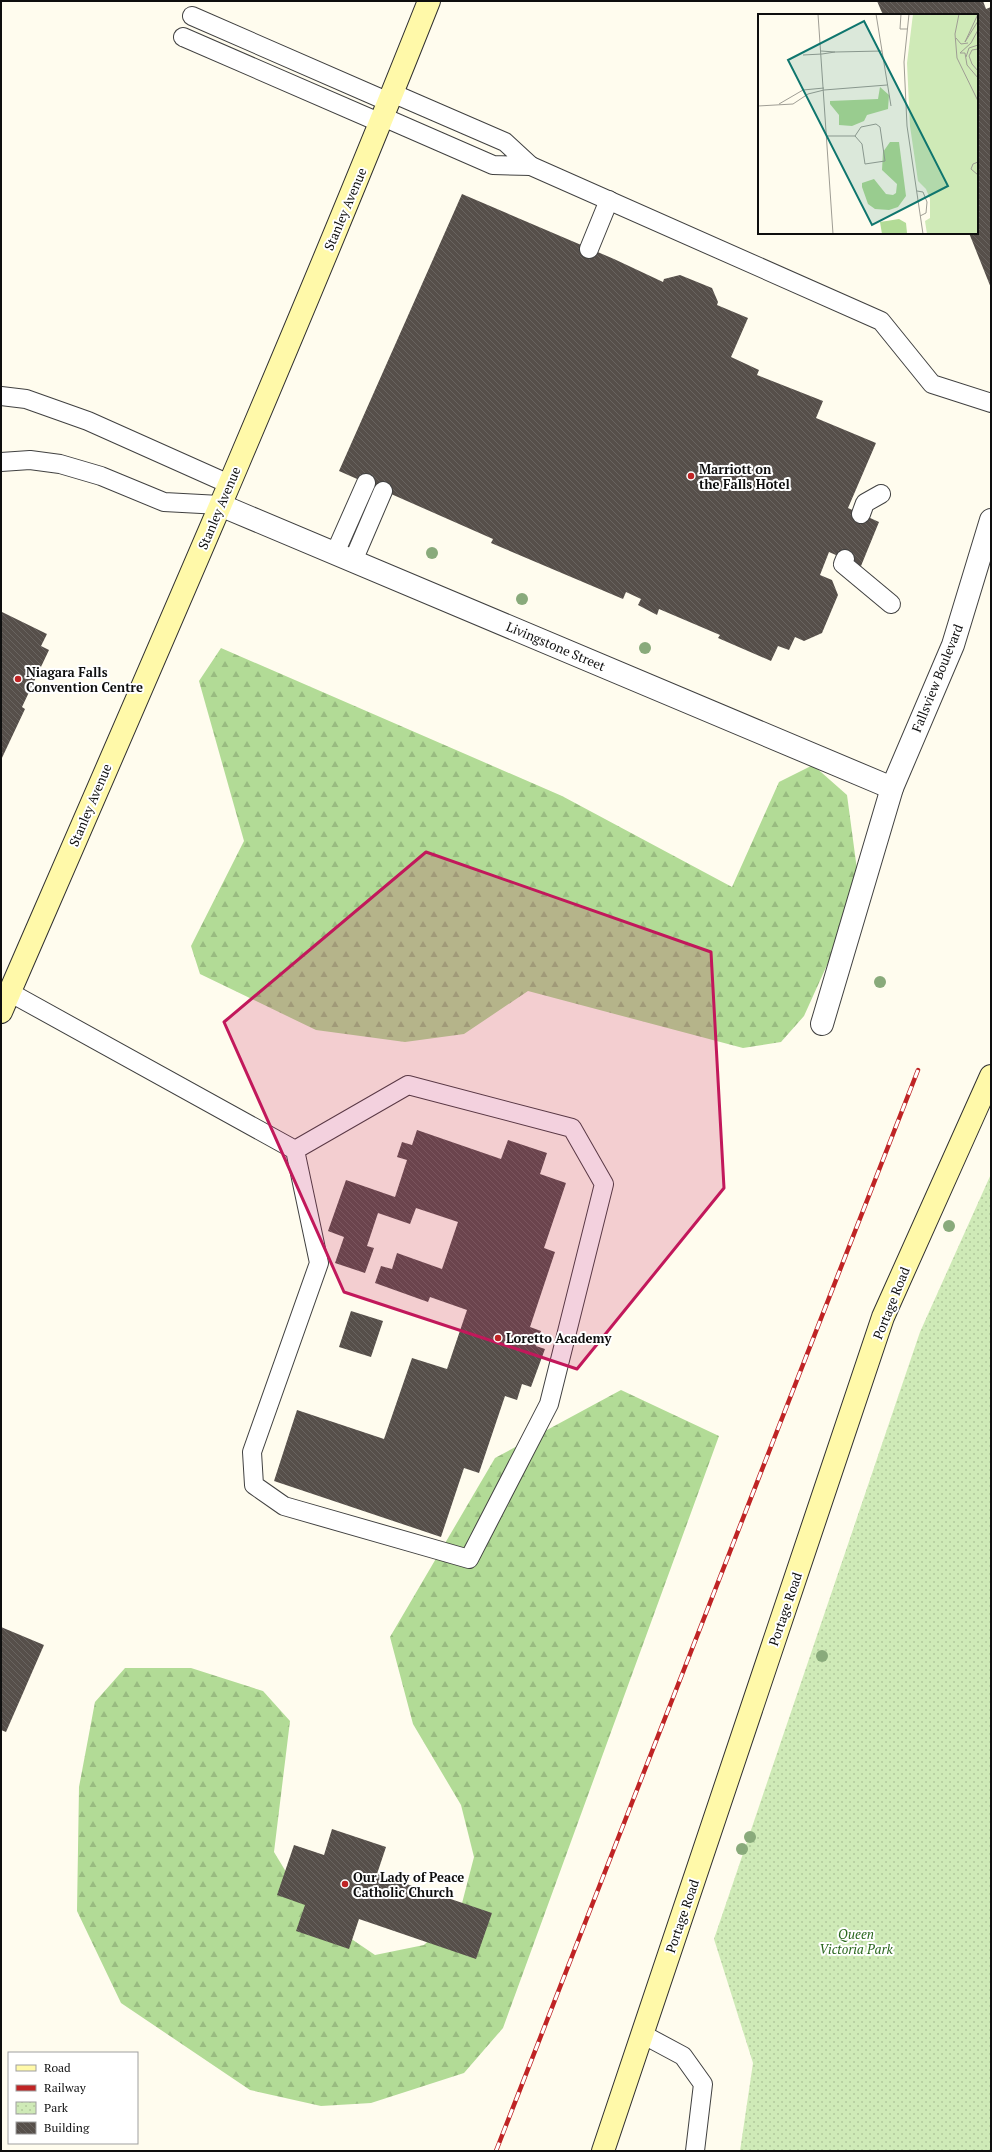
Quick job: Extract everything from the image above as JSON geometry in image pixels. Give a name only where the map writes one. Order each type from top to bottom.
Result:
[{"type":"main road","name":"Stanley Avenue","points":[[5,1002],[229,484],[386,109],[429,1]]},
{"type":"main road","name":"Portage Road","points":[[603,2151],[883,1317],[991,1076]]},
{"type":"street","name":"Livingstone Street","points":[[220,505],[892,788]]},
{"type":"street","name":"Fallsview Boulevard","points":[[822,1024],[892,788],[953,645],[991,520]]},
{"type":"lane","points":[[192,16],[386,109],[493,165],[531,166]]},
{"type":"lane","points":[[183,37],[386,109],[505,142],[531,166],[881,321],[932,384],[991,403]]},
{"type":"lane","points":[[589,249],[609,200]]},
{"type":"lane","points":[[1,396],[26,400],[88,421],[229,484]]},
{"type":"lane","points":[[1,462],[30,460],[60,464],[101,476],[164,502],[220,505]]},
{"type":"lane","points":[[344,557],[366,483]]},
{"type":"lane","points":[[344,557],[384,491]]},
{"type":"lane","points":[[861,514],[865,503],[881,494]]},
{"type":"lane","points":[[845,559],[843,564],[891,604]]},
{"type":"lane","points":[[5,1002],[296,1150]]},
{"type":"lane","points":[[408,1086],[572,1128],[604,1184],[549,1404],[469,1559],[284,1506],[254,1485],[252,1452],[319,1263],[296,1150],[408,1086]]},
{"type":"lane","points":[[642,2034],[683,2056],[702,2084],[696,2151]]},
{"type":"highlighted area","points":[[426,852],[711,952],[724,1188],[577,1369],[344,1292],[224,1022]]},
{"type":"green space","points":[[221,648],[562,796],[732,887],[779,782],[813,765],[847,795],[860,892],[804,1016],[781,1042],[743,1048],[528,991],[464,1034],[405,1042],[316,1030],[200,974],[191,946],[244,841],[199,681]]},
{"type":"green space","name":"Queen Victoria Park","points":[[991,1174],[991,2151],[740,2151],[753,2063],[714,1939],[920,1332]]},
{"type":"green space","points":[[621,1390],[719,1436],[503,2028],[464,2073],[371,2103],[321,2106],[250,2090],[121,2003],[77,1911],[79,1787],[95,1702],[125,1668],[191,1668],[263,1691],[290,1721],[274,1852],[309,1910],[375,1955],[424,1945],[460,1911],[474,1857],[461,1805],[413,1724],[390,1637],[495,1458]]},
{"type":"building","points":[[877,1],[983,1],[986,9],[991,7],[991,288],[969,234],[978,234],[978,14],[883,14]]},
{"type":"building","name":"Marriott on the Falls Hotel","points":[[462,194],[614,259],[663,282],[664,279],[680,275],[712,288],[718,302],[717,305],[748,318],[731,357],[759,370],[757,375],[823,401],[816,418],[876,443],[848,508],[879,522],[861,566],[829,552],[820,575],[832,580],[838,595],[822,633],[804,641],[795,637],[789,650],[778,646],[771,661],[718,638],[720,635],[659,609],[657,615],[638,605],[641,599],[626,592],[623,599],[491,543],[493,539],[339,471]]},
{"type":"building","name":"Niagara Falls Convention Centre","points":[[2,612],[47,634],[41,646],[49,650],[22,707],[25,709],[1,760]]},
{"type":"building","name":"Loretto Academy","points":[[417,1130],[501,1159],[508,1140],[547,1153],[540,1174],[566,1183],[544,1248],[555,1252],[530,1327],[541,1331],[536,1346],[545,1349],[531,1387],[522,1384],[517,1400],[505,1396],[479,1473],[464,1468],[441,1537],[274,1481],[297,1410],[384,1439],[412,1358],[447,1369],[467,1310],[430,1297],[428,1302],[375,1283],[381,1266],[392,1269],[397,1253],[442,1269],[458,1222],[416,1208],[410,1224],[378,1213],[367,1246],[374,1248],[365,1273],[335,1263],[344,1237],[328,1231],[346,1180],[395,1197],[407,1160],[397,1157],[402,1142],[412,1145]]},
{"type":"building","points":[[351,1311],[383,1321],[371,1357],[339,1347]]},
{"type":"building","points":[[1,1627],[44,1645],[6,1732],[1,1730]]},
{"type":"building","name":"Our Lady of Peace Catholic Church","points":[[332,1829],[386,1847],[377,1874],[492,1913],[476,1959],[359,1919],[349,1949],[296,1931],[305,1905],[277,1895],[294,1845],[324,1855]]},
{"type":"railway","points":[[496,2151],[918,1070]]},
{"type":"place","name":"Marriott on the Falls Hotel","points":[[691,476]]},
{"type":"place","name":"Niagara Falls Convention Centre","points":[[18,679]]},
{"type":"place","name":"Loretto Academy","points":[[498,1338]]},
{"type":"place","name":"Our Lady of Peace Catholic Church","points":[[345,1884]]}]
